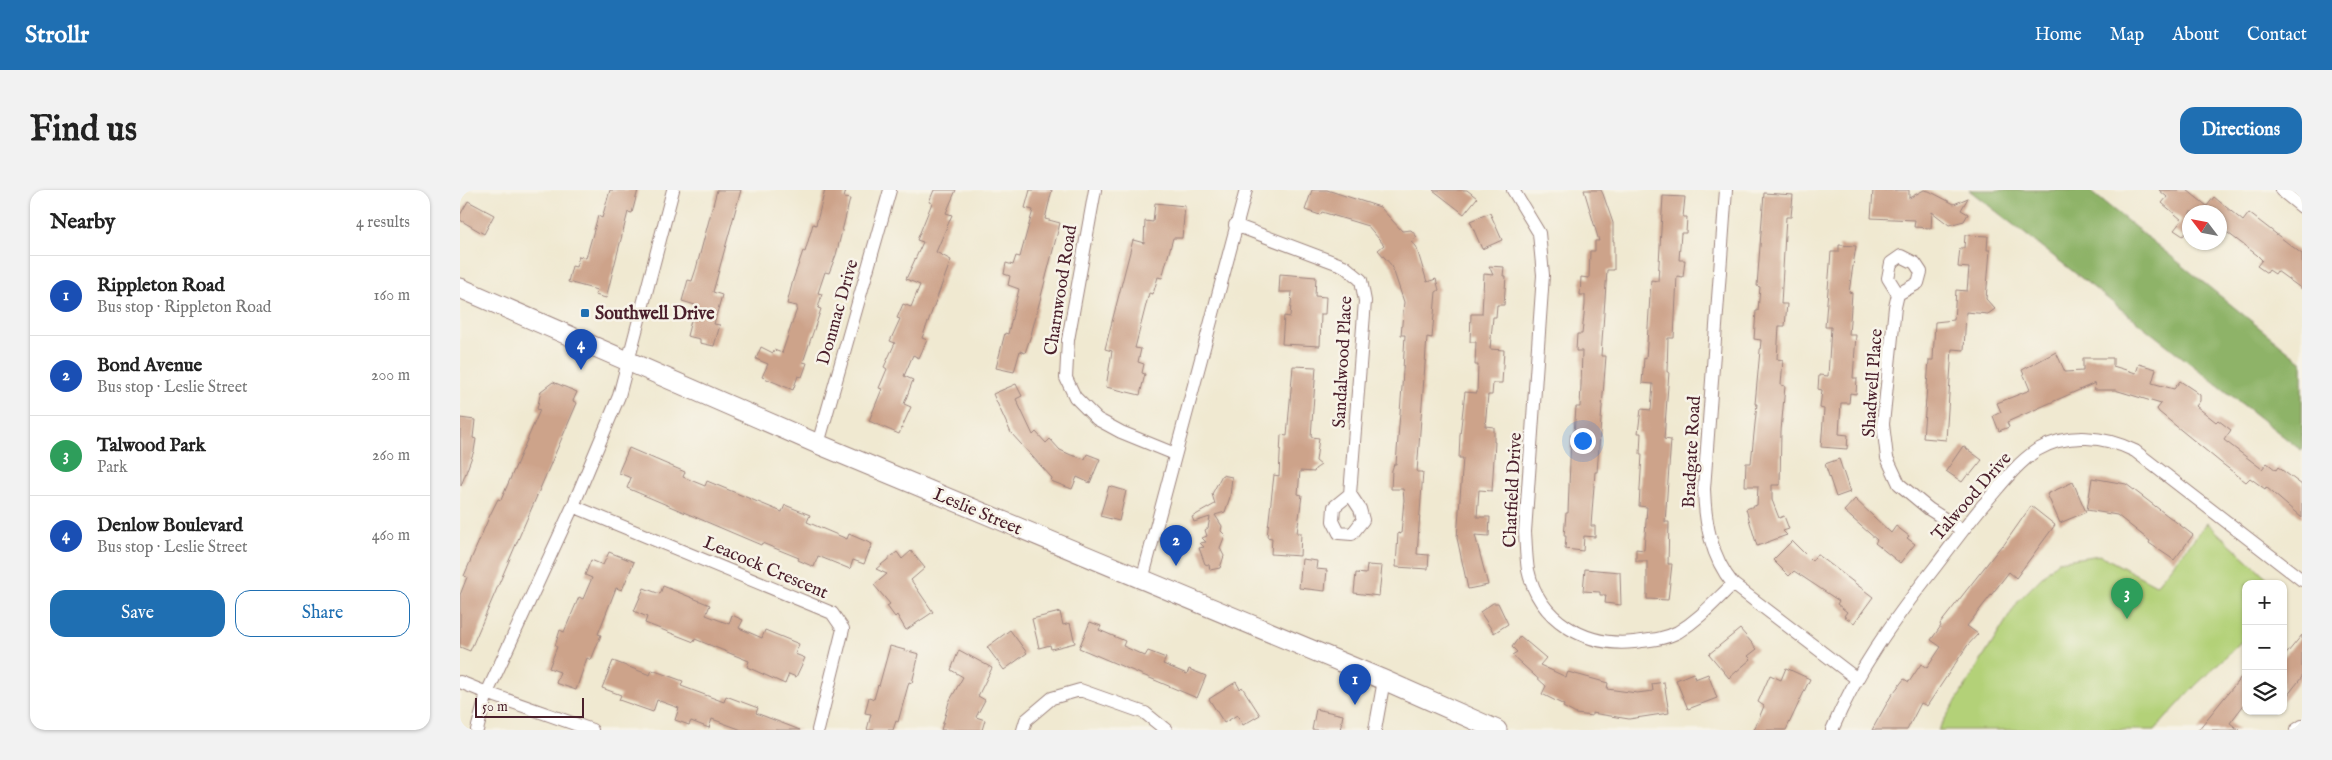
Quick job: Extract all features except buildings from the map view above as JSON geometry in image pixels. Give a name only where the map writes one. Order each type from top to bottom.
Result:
[{"type":"main road","name":"Leslie Street","points":[[460,288],[818,444],[1384,680],[1497,730]]},
{"type":"street","points":[[477,730],[487,693],[573,506],[619,396],[673,190]]},
{"type":"street","name":"Donmac Drive","points":[[818,444],[890,190]]},
{"type":"street","name":"Charnwood Road","points":[[1095,190],[1068,340],[1066,378],[1075,397],[1097,419],[1121,432],[1175,454]]},
{"type":"street","points":[[1142,580],[1246,190]]},
{"type":"street","name":"Chatfield Drive","points":[[1513,190],[1539,233],[1542,253],[1543,275],[1525,532],[1528,571],[1541,600],[1562,624],[1578,634],[1611,643],[1630,642],[1663,638],[1678,632],[1707,612],[1733,584]]},
{"type":"street","name":"Bradgate Road","points":[[1726,190],[1704,489],[1705,515],[1710,539],[1725,575],[1733,584],[1857,679]]},
{"type":"street","points":[[2281,190],[2302,206]]},
{"type":"street","name":"Sandalwood Place","points":[[1236,225],[1344,266],[1361,280],[1365,301],[1350,494]]},
{"type":"street","name":"Shadwell Place","points":[[1898,294],[1883,424],[1887,458],[1899,484],[1929,509],[1962,530]]},
{"type":"street","name":"Talwood Drive","points":[[1832,730],[1857,679],[1892,622],[1962,530],[2008,475],[2038,450],[2052,444],[2082,437],[2100,438],[2118,443],[2152,462],[2302,580]]},
{"type":"street","name":"Leacock Crescent","points":[[573,506],[832,613],[843,629],[818,730]]},
{"type":"street","points":[[1374,730],[1384,680]]},
{"type":"street","points":[[460,682],[592,730]]},
{"type":"street","points":[[1023,730],[1026,720],[1052,698],[1080,690],[1145,713],[1166,730]]},
{"type":"street","points":[[2296,730],[2302,726]]},
{"type":"green space","points":[[1969,190],[2089,190],[2302,362],[2302,451]]},
{"type":"green space","points":[[2207,523],[2270,580],[2242,580],[2242,641],[2195,686],[2155,730],[1938,730],[2019,600],[2058,561],[2100,555],[2156,585]]},
{"type":"place","name":"Southwell Drive","points":[[585,313]]},
{"type":"place","name":"Denlow Boulevard","points":[[581,370]]},
{"type":"place","name":"Bond Avenue","points":[[1176,566]]},
{"type":"place","name":"Talwood Park","points":[[2127,619]]},
{"type":"place","name":"Rippleton Road","points":[[1355,705]]}]
